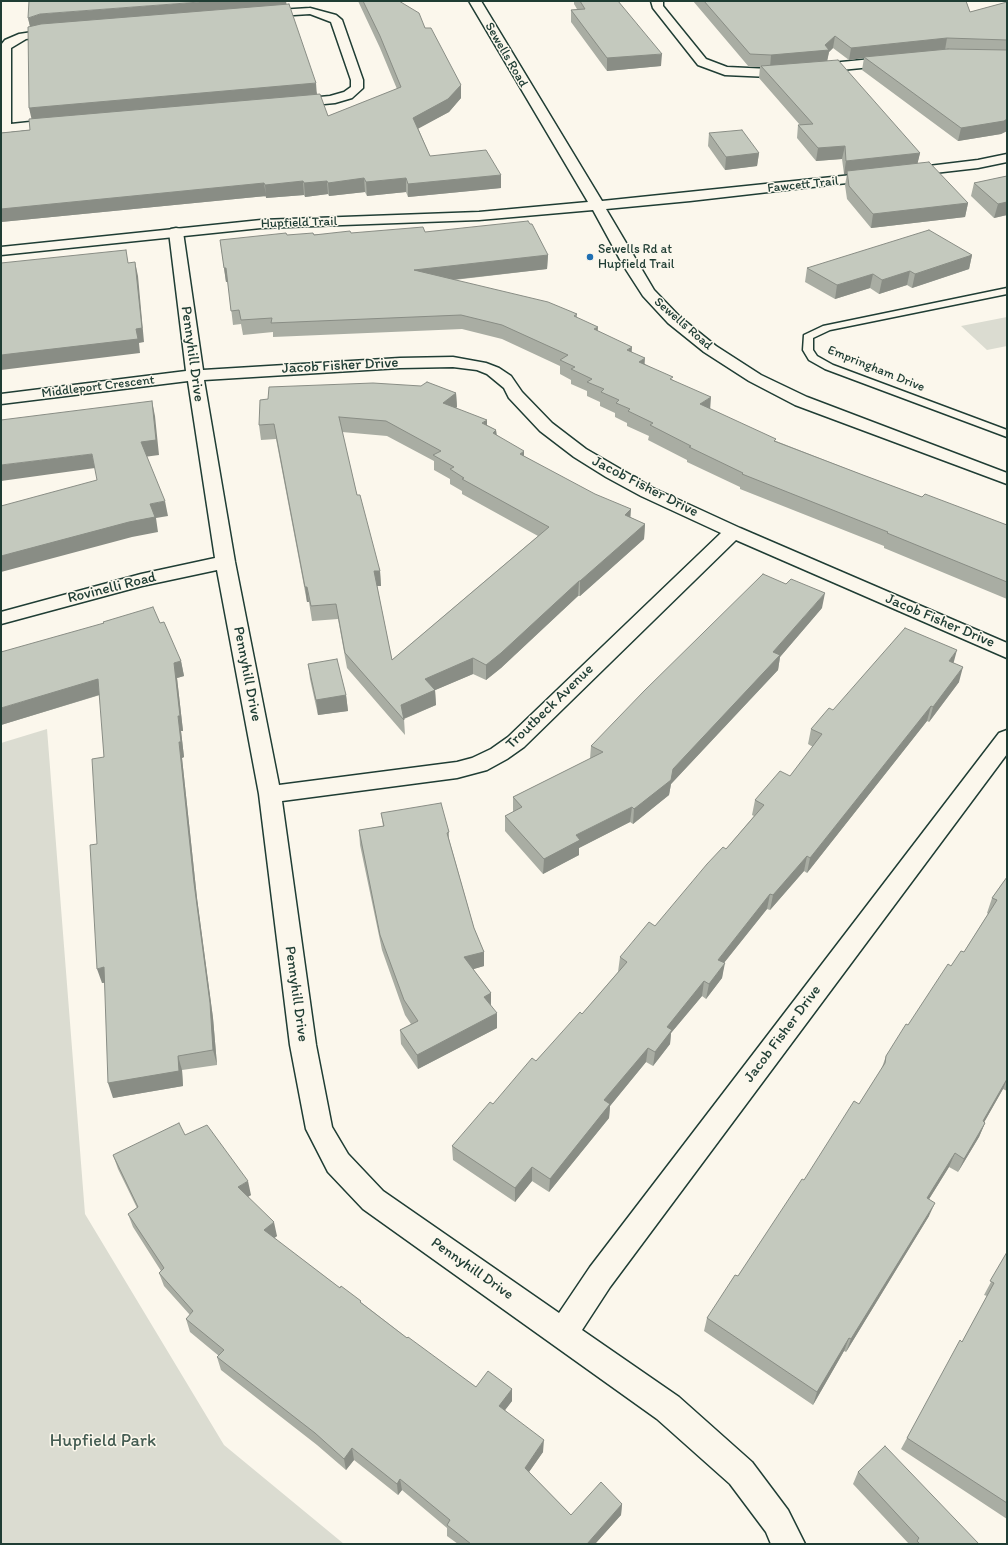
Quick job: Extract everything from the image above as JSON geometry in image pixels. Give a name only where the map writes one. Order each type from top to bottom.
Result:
[{"type":"street","name":"Sewells Road","points":[[475,1],[597,205],[630,265],[648,293],[674,320],[710,349],[755,378],[801,401],[1007,479]]},
{"type":"street","points":[[657,1],[657,6],[702,62],[725,71],[770,73],[905,60]]},
{"type":"street","points":[[249,15],[301,11],[317,12],[332,17],[336,20],[357,80],[358,84],[355,91],[340,98],[279,104]]},
{"type":"street","points":[[67,123],[3,128],[5,48],[9,43],[23,36],[43,32],[72,31]]},
{"type":"street","name":"Fawcett Trail","points":[[597,205],[690,197],[863,178],[978,164],[1007,158]]},
{"type":"street","name":"Hupfield Trail","points":[[1,250],[261,224],[479,216],[597,205]]},
{"type":"street","name":"Pennyhill Drive","points":[[176,232],[195,376],[225,562],[270,794],[302,1045],[319,1129],[338,1163],[373,1200],[668,1408],[741,1473],[776,1521],[789,1544]]},
{"type":"street","name":"Jacob Fisher Drive","points":[[195,376],[400,363],[453,362],[480,366],[505,380],[511,386],[515,394],[546,427],[580,453],[647,492],[733,532],[1007,651]]},
{"type":"street","name":"Middleport Crescent","points":[[1,399],[195,376]]},
{"type":"street","name":"Troutbeck Avenue","points":[[270,794],[457,770],[479,764],[499,754],[516,742],[733,532]]},
{"type":"street","name":"Rovinelli Road","points":[[1,618],[141,580],[225,562]]},
{"type":"street","name":"Jacob Fisher Drive","points":[[563,1333],[600,1278],[1007,738]]},
{"type":"lane","name":"Empringham Drive","points":[[1007,291],[828,328],[808,337],[808,350],[814,358],[829,368],[1007,434]]},
{"type":"green space","points":[[1007,317],[1007,346],[987,350],[961,326]]},
{"type":"green space","name":"Hupfield Park","points":[[47,729],[85,1214],[224,1445],[344,1544],[1,1544],[1,743]]},
{"type":"building","points":[[29,1],[213,1],[40,14],[28,18]]},
{"type":"building","points":[[363,1],[399,1],[419,13],[425,28],[431,28],[461,85],[448,99],[413,118],[430,156],[486,150],[501,175],[408,184],[406,178],[366,182],[364,178],[328,183],[327,181],[304,183],[303,181],[265,185],[264,183],[1,209],[1,133],[30,130],[29,119],[320,94],[328,116],[401,87],[380,36]]},
{"type":"building","points":[[580,1],[618,1],[662,54],[607,58],[571,10],[585,9]]},
{"type":"building","points":[[704,1],[966,1],[970,12],[1007,2],[1007,40],[947,38],[851,48],[835,36],[825,45],[829,50],[771,55],[750,54]]},
{"type":"building","points":[[289,4],[316,83],[29,108],[28,27],[41,24]]},
{"type":"building","points":[[948,49],[1007,50],[1007,119],[1004,121],[961,128],[864,57]]},
{"type":"building","points":[[838,60],[920,153],[846,161],[845,146],[818,148],[798,125],[813,124],[761,66]]},
{"type":"building","points":[[742,130],[759,153],[726,157],[709,133]]},
{"type":"building","points":[[929,162],[968,203],[873,214],[849,186],[847,171]]},
{"type":"building","points":[[1007,176],[1007,202],[998,204],[974,183],[1002,177]]},
{"type":"building","points":[[528,221],[532,224],[548,255],[414,270],[548,302],[577,314],[574,316],[598,327],[594,329],[632,347],[627,350],[645,358],[639,362],[673,377],[670,379],[711,397],[700,404],[776,439],[774,441],[922,497],[925,494],[1007,525],[1007,582],[887,533],[888,532],[742,474],[743,473],[689,447],[691,446],[650,425],[653,423],[628,411],[630,409],[616,403],[619,400],[601,392],[604,389],[587,382],[592,379],[571,369],[575,367],[560,360],[568,355],[502,325],[461,315],[271,323],[272,318],[241,320],[239,310],[231,311],[226,268],[224,268],[220,240],[286,233],[287,235],[313,233],[314,235],[350,231],[351,233],[423,227],[425,232]]},
{"type":"building","points":[[929,230],[972,255],[915,274],[910,271],[882,280],[873,274],[837,285],[807,268]]},
{"type":"building","points":[[126,250],[128,263],[135,262],[142,328],[136,329],[138,339],[1,355],[1,263]]},
{"type":"building","points":[[427,382],[456,393],[443,403],[487,420],[482,423],[496,430],[493,433],[524,451],[520,454],[595,494],[631,509],[625,515],[645,524],[486,665],[473,658],[425,679],[435,690],[401,705],[404,720],[345,653],[336,604],[311,606],[307,587],[305,587],[274,424],[259,425],[260,400],[268,399],[269,387],[373,383],[421,386]],"holes":[[[339,417],[386,421],[441,451],[433,455],[454,467],[450,469],[464,478],[462,479],[549,527],[392,660],[374,571],[380,571],[360,495],[357,495]]]},
{"type":"building","points":[[152,401],[156,440],[141,442],[165,501],[150,504],[155,517],[129,522],[1,556],[1,506],[97,480],[92,454],[1,465],[1,420]]},
{"type":"building","points":[[763,574],[786,584],[791,579],[825,593],[773,652],[780,655],[673,769],[671,780],[634,809],[632,807],[576,835],[580,840],[544,859],[505,816],[522,807],[513,797],[603,752],[591,746],[644,691]]},
{"type":"building","points":[[153,607],[160,623],[164,622],[181,661],[174,663],[180,716],[178,716],[181,742],[179,742],[194,883],[210,1003],[213,1050],[178,1056],[179,1071],[108,1083],[104,967],[97,969],[90,845],[97,844],[92,759],[104,757],[98,679],[1,708],[1,652],[104,623],[103,622]]},
{"type":"building","points":[[905,628],[957,650],[949,661],[963,667],[933,707],[931,706],[810,858],[807,856],[773,895],[770,894],[718,960],[725,963],[709,984],[704,981],[667,1027],[672,1030],[655,1052],[648,1048],[604,1100],[610,1104],[550,1179],[532,1167],[515,1188],[452,1146],[490,1102],[493,1104],[532,1058],[536,1061],[580,1012],[582,1014],[627,962],[620,957],[649,922],[655,926],[707,864],[723,847],[726,849],[764,805],[755,800],[780,771],[790,776],[822,734],[811,729],[829,708],[833,710]]},
{"type":"building","points":[[337,659],[346,695],[316,700],[308,664]]},
{"type":"building","points":[[441,803],[449,832],[447,833],[474,928],[484,952],[464,957],[491,993],[484,997],[497,1013],[417,1055],[400,1030],[418,1021],[404,1000],[380,935],[359,830],[384,826],[381,813]]},
{"type":"building","points":[[1007,877],[1007,1079],[983,1121],[985,1123],[964,1159],[955,1153],[927,1198],[935,1203],[851,1339],[849,1338],[817,1392],[707,1318],[735,1275],[738,1276],[802,1179],[804,1180],[854,1101],[859,1104],[885,1063],[886,1056],[906,1024],[908,1025],[948,964],[951,966],[961,951],[964,952],[997,900],[992,898]]},
{"type":"building","points":[[179,1123],[185,1135],[207,1125],[248,1181],[238,1187],[274,1222],[264,1230],[340,1288],[341,1286],[361,1301],[360,1302],[407,1338],[408,1337],[476,1387],[488,1371],[512,1389],[499,1406],[544,1440],[525,1468],[571,1515],[601,1482],[622,1504],[587,1544],[471,1544],[447,1525],[450,1520],[400,1479],[397,1484],[352,1448],[344,1459],[315,1433],[217,1357],[224,1350],[186,1319],[193,1311],[159,1273],[164,1268],[128,1214],[138,1207],[113,1155]]},
{"type":"building","points":[[1007,1252],[1007,1503],[907,1438],[960,1340],[962,1342],[994,1283],[990,1281]]},
{"type":"building","points":[[885,1446],[979,1544],[920,1544],[917,1541],[919,1538],[858,1472]]},
{"type":"place","name":"Sewells Rd at Hupfield Trail","points":[[590,257]]}]
